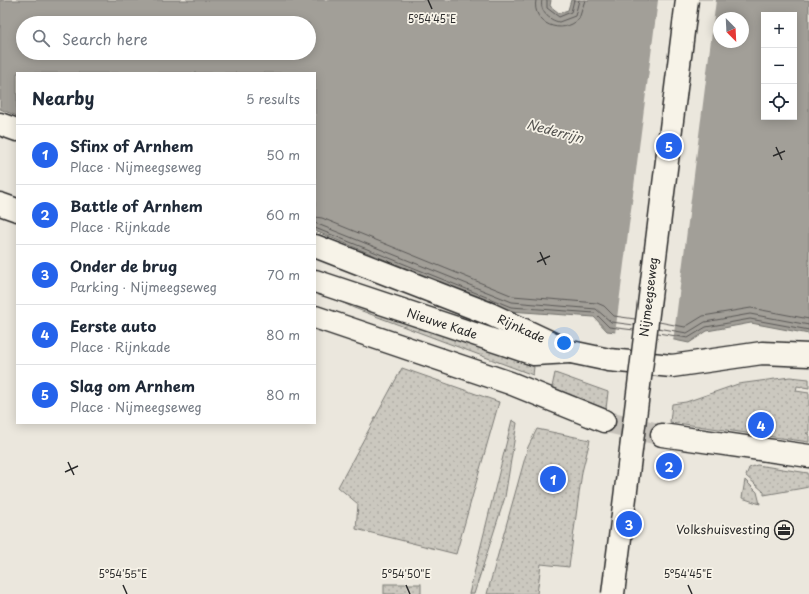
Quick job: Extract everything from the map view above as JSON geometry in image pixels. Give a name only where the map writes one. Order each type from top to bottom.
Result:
[{"type":"street","name":"Nijmeegseweg","points":[[613,594],[687,0]]},
{"type":"street","points":[[0,124],[16,130]]},
{"type":"street","points":[[0,204],[16,210]]},
{"type":"street","name":"Rijnkade","points":[[316,246],[490,314],[571,352],[609,360],[672,366],[762,353],[809,355]]},
{"type":"street","name":"Nieuwe Kade","points":[[316,281],[534,354],[571,352]]},
{"type":"street","points":[[316,317],[533,392],[604,422]]},
{"type":"street","points":[[662,435],[809,456]]},
{"type":"shaded area","points":[[337,300],[396,316],[534,367],[533,375],[354,308]]},
{"type":"shaded area","points":[[402,368],[499,402],[456,554],[356,529],[358,504],[338,487]]},
{"type":"shaded area","points":[[555,373],[608,392],[606,409],[552,387]]},
{"type":"shaded area","points":[[790,377],[809,379],[809,388],[797,386],[796,391],[809,393],[809,433],[806,433],[809,435],[809,442],[670,422],[672,404],[686,402],[738,384]]},
{"type":"shaded area","points":[[512,420],[517,423],[505,497],[474,594],[469,594]]},
{"type":"shaded area","points":[[537,429],[590,440],[582,472],[569,567],[541,564],[537,594],[487,594],[528,447]]},
{"type":"shaded area","points":[[757,465],[808,473],[809,487],[764,495],[764,492],[746,476],[749,468]]},
{"type":"shaded area","points":[[745,480],[757,492],[760,504],[742,498]]},
{"type":"shaded area","points":[[384,584],[421,584],[421,594],[384,594]]},
{"type":"water","name":"Nederrijn","points":[[0,0],[551,0],[550,6],[559,13],[568,10],[571,0],[809,0],[809,334],[751,323],[707,331],[689,343],[660,337],[607,331],[594,317],[510,311],[316,231],[316,72],[16,72],[16,116],[0,109]]},
{"type":"pier","points":[[658,0],[716,0],[714,12],[713,12],[713,24],[673,342],[615,334]]},
{"type":"tunnel","points":[[604,421],[662,435]]},
{"type":"place","name":"Slag om Arnhem","points":[[669,146]]},
{"type":"place","name":"Eerste auto","points":[[761,425]]},
{"type":"place","name":"Battle of Arnhem","points":[[669,466]]},
{"type":"place","name":"Sfinx of Arnhem","points":[[553,479]]},
{"type":"place","name":"Onder de brug","points":[[629,524]]},
{"type":"place","name":"Volkshuisvesting","points":[[784,530]]}]
